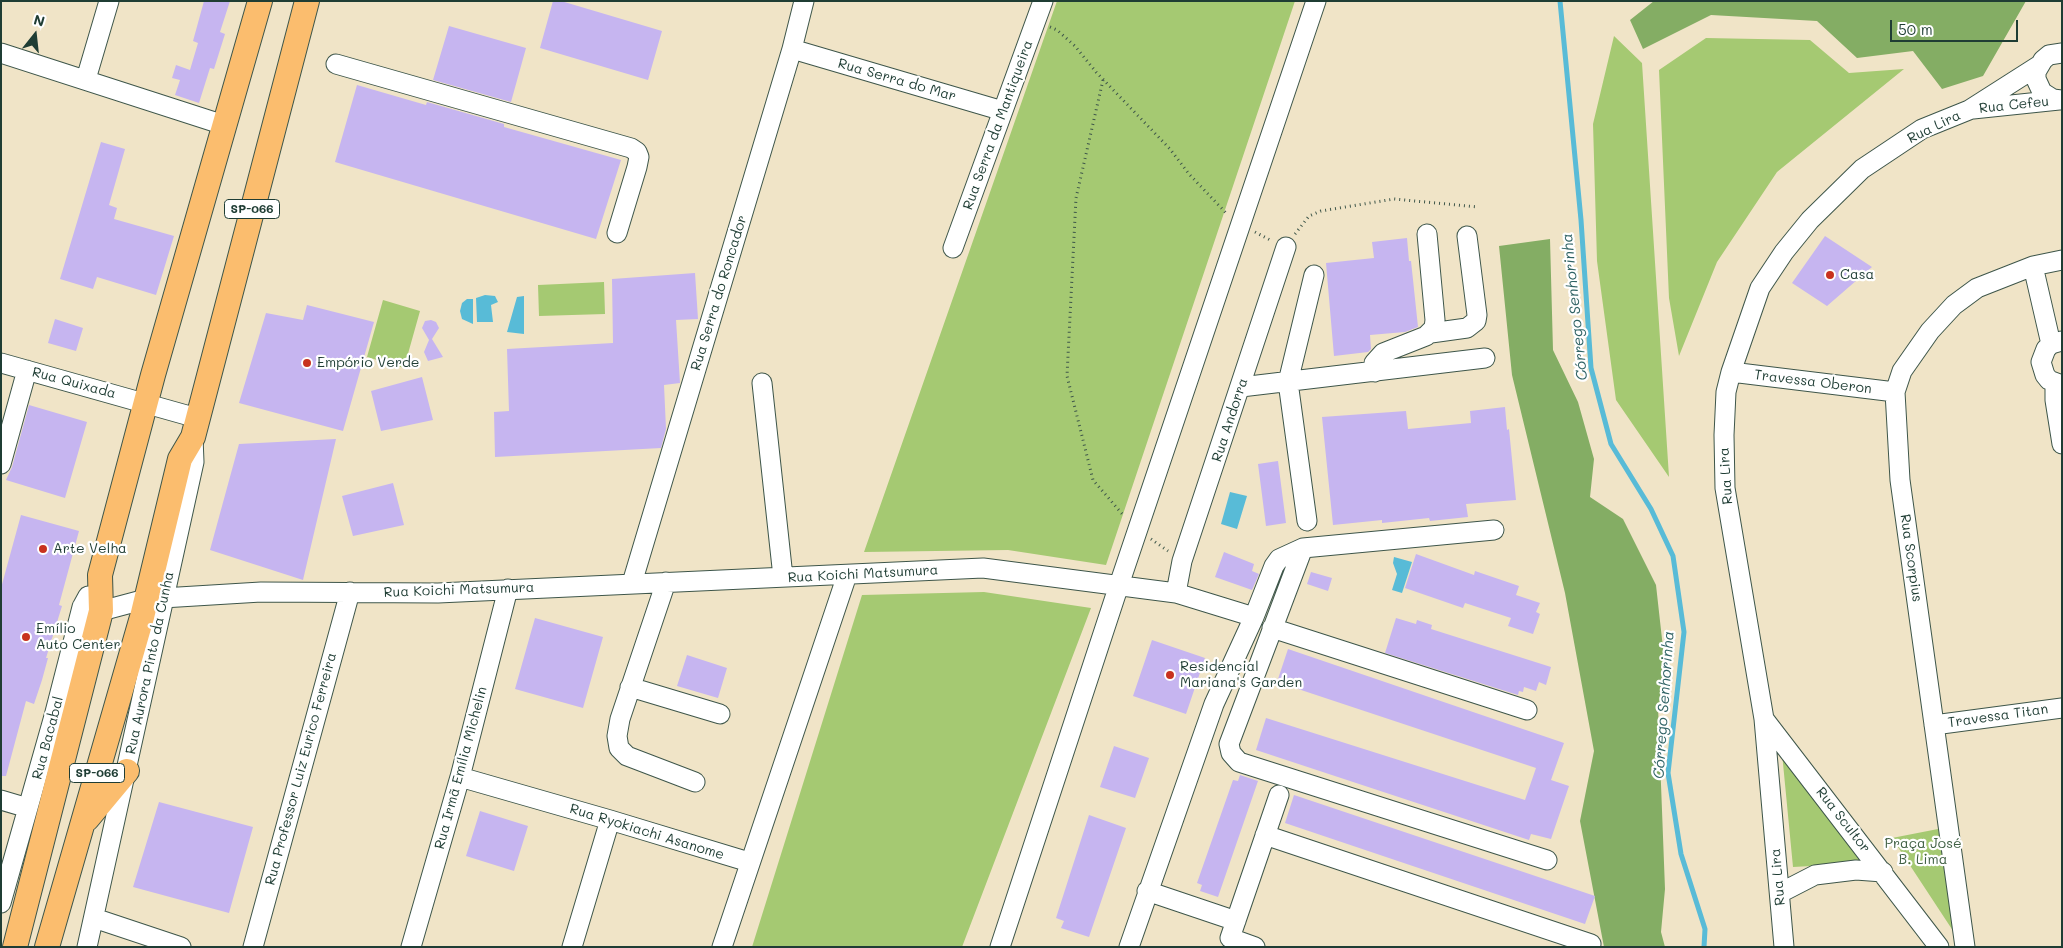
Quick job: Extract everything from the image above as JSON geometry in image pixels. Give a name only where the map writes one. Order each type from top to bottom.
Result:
[{"type":"main road","name":"SP-066","points":[[14,947],[100,575],[146,403],[260,1]]},
{"type":"main road","name":"SP-066","points":[[47,947],[81,826],[161,597],[180,460],[195,428],[307,1]]},
{"type":"main road","points":[[81,826],[127,771]]},
{"type":"street","points":[[86,79],[108,1]]},
{"type":"street","name":"Rua Serra do Roncador","points":[[632,584],[792,49],[804,1]]},
{"type":"street","name":"Rua Serra da Mantiqueira","points":[[952,248],[1043,1]]},
{"type":"street","points":[[1000,947],[1118,586],[1316,1]]},
{"type":"street","points":[[2060,100],[2052,99],[2042,92],[2036,79],[2062,38]]},
{"type":"street","name":"Rua Serra do Mar","points":[[792,49],[1002,111]]},
{"type":"street","points":[[1,53],[224,125]]},
{"type":"street","points":[[1969,110],[2050,58]]},
{"type":"street","points":[[336,64],[630,148],[637,152],[640,157],[617,233]]},
{"type":"street","name":"Rua Cefeu","points":[[1969,110],[2060,100]]},
{"type":"street","name":"Rua Lira","points":[[1784,947],[1764,719],[1725,488],[1724,435],[1726,392],[1760,288],[1784,252],[1810,220],[1862,169],[1922,129],[1969,110]]},
{"type":"street","points":[[1427,234],[1435,320],[1431,333]]},
{"type":"street","points":[[1375,372],[1374,362],[1383,354],[1431,333],[1467,328],[1476,321],[1477,315],[1467,236]]},
{"type":"street","name":"Rua Andorra","points":[[1176,593],[1182,561],[1286,247]]},
{"type":"street","name":"Rua Scorpius","points":[[1965,947],[1900,480],[1895,392],[1902,371],[1930,331],[1954,304],[1977,288],[2033,266],[2062,260]]},
{"type":"street","points":[[2033,266],[2056,343],[2046,349],[2041,362],[2044,375],[2059,384],[2055,400],[2062,444]]},
{"type":"street","points":[[1307,521],[1288,382],[1314,275]]},
{"type":"street","points":[[1241,387],[1486,358]]},
{"type":"street","name":"Rua Quixada","points":[[1,363],[146,403],[195,428]]},
{"type":"street","points":[[2,458],[27,370]]},
{"type":"street","name":"Travessa Oberon","points":[[1731,372],[1895,392]]},
{"type":"street","points":[[762,383],[783,577]]},
{"type":"street","points":[[1129,947],[1214,704],[1254,618],[1274,566],[1279,559],[1303,548],[1494,530]]},
{"type":"street","points":[[1303,548],[1229,744],[1231,753],[1239,762],[1547,860]]},
{"type":"street","name":"Rua Koichi Matsumura","points":[[92,609],[161,597],[261,592],[438,593],[983,568],[1176,593],[1254,618]]},
{"type":"street","points":[[722,947],[847,575]]},
{"type":"street","points":[[666,582],[630,687],[616,736],[619,748],[627,756],[642,764],[695,782]]},
{"type":"street","name":"Rua Irmã Emília Michelin","points":[[411,947],[460,777],[508,589]]},
{"type":"street","name":"Rua Professor Luiz Eurico Ferreira","points":[[253,947],[350,592]]},
{"type":"street","name":"Rua Aurora Pinto da Cunha","points":[[87,947],[127,771],[161,597]]},
{"type":"street","name":"Rua Bacabal","points":[[1,903],[28,808],[92,609]]},
{"type":"street","points":[[1272,628],[1527,710]]},
{"type":"street","points":[[630,687],[720,714]]},
{"type":"street","name":"Travessa Titan","points":[[1934,725],[2062,708]]},
{"type":"street","name":"Rua Scultor","points":[[1764,719],[1939,947]]},
{"type":"street","name":"Rua Ryokiachi Asanome","points":[[460,777],[750,862]]},
{"type":"street","points":[[1255,947],[1230,938],[1279,795]]},
{"type":"street","points":[[1,800],[28,808]]},
{"type":"street","points":[[572,947],[610,820]]},
{"type":"street","points":[[1265,835],[1591,944]]},
{"type":"street","points":[[1780,893],[1815,875],[1856,870],[1883,872]]},
{"type":"street","points":[[1147,891],[1236,921]]},
{"type":"street","points":[[94,918],[181,947]]},
{"type":"path","points":[[1036,21],[1057,30],[1075,46],[1103,79],[1170,149],[1189,174],[1222,210],[1241,225],[1286,247],[1309,216],[1321,211],[1394,198],[1478,207]]},
{"type":"path","points":[[1103,79],[1076,198],[1067,376],[1093,480],[1138,530],[1182,561]]},
{"type":"green space","points":[[1057,1],[1295,1],[1106,565],[1008,550],[864,552]]},
{"type":"green space","points":[[1654,1],[2026,1],[1983,76],[1942,89],[1913,51],[1857,58],[1817,21],[1711,15],[1643,49],[1630,20]]},
{"type":"green space","points":[[1614,36],[1642,63],[1669,477],[1616,400],[1597,261],[1593,124]]},
{"type":"green space","points":[[1706,38],[1810,40],[1849,73],[1904,69],[1777,172],[1717,262],[1679,356],[1669,298],[1659,70]]},
{"type":"green space","points":[[1550,239],[1553,350],[1578,402],[1594,459],[1590,497],[1623,519],[1656,585],[1667,684],[1658,706],[1665,889],[1661,932],[1665,947],[1604,947],[1580,821],[1594,751],[1565,593],[1512,375],[1499,246]]},
{"type":"green space","points":[[604,282],[605,314],[539,316],[538,285]]},
{"type":"green space","points":[[383,300],[420,311],[404,368],[367,357]]},
{"type":"green space","points":[[984,592],[1091,608],[962,947],[752,947],[862,595]]},
{"type":"green space","points":[[1782,753],[1866,863],[1793,867]]},
{"type":"green space","name":"Praça José B. Lima","points":[[1938,829],[1961,943],[1892,838]]},
{"type":"water","points":[[485,295],[495,296],[498,302],[491,305],[493,322],[477,322],[476,298]]},
{"type":"water","points":[[524,296],[524,334],[507,332],[517,297]]},
{"type":"water","points":[[467,299],[473,299],[473,324],[462,319],[460,311],[462,303]]},
{"type":"water","points":[[1230,492],[1247,496],[1237,529],[1221,524]]},
{"type":"water","points":[[1394,557],[1412,562],[1402,593],[1392,590],[1397,574],[1393,563]]},
{"type":"building","points":[[204,1],[230,1],[220,32],[225,34],[214,69],[210,68],[199,103],[175,95],[180,80],[172,78],[176,65],[190,70],[198,43],[193,41]]},
{"type":"building","points":[[553,1],[561,1],[662,31],[648,80],[540,48]]},
{"type":"building","points":[[449,26],[526,48],[511,102],[433,80]]},
{"type":"building","points":[[357,85],[426,105],[427,102],[504,124],[504,127],[621,160],[596,239],[335,162]]},
{"type":"building","points":[[101,142],[125,149],[109,205],[117,208],[114,219],[174,236],[156,295],[97,277],[93,289],[60,279]]},
{"type":"building","name":"Casa","points":[[1825,236],[1872,267],[1827,306],[1792,283]]},
{"type":"building","points":[[1407,238],[1418,327],[1405,332],[1370,335],[1371,349],[1368,352],[1334,356],[1326,263],[1374,258],[1372,242]]},
{"type":"building","points":[[695,273],[698,319],[676,320],[680,383],[664,385],[666,429],[661,448],[495,457],[494,412],[509,411],[507,349],[613,343],[612,279]]},
{"type":"building","name":"Empório Verde","points":[[307,305],[374,322],[343,431],[239,403],[266,313],[303,320]]},
{"type":"building","points":[[55,319],[83,328],[76,351],[48,343]]},
{"type":"building","points":[[431,320],[436,322],[439,328],[432,339],[443,357],[428,361],[424,352],[429,340],[422,328],[425,321]]},
{"type":"building","points":[[422,377],[433,420],[381,431],[371,391]]},
{"type":"building","points":[[29,405],[87,422],[65,498],[6,480],[12,467]]},
{"type":"building","points":[[1505,407],[1516,500],[1466,504],[1468,517],[1430,521],[1429,518],[1382,523],[1382,520],[1333,525],[1322,417],[1406,411],[1408,429],[1471,423],[1470,411]]},
{"type":"building","points":[[336,439],[303,580],[210,550],[239,444]]},
{"type":"building","points":[[1278,461],[1286,523],[1266,526],[1258,464]]},
{"type":"building","points":[[393,483],[404,525],[353,536],[342,496]]},
{"type":"building","points":[[21,515],[79,531],[59,605],[62,606],[46,658],[48,658],[42,680],[34,704],[26,701],[6,776],[1,776],[1,588]]},
{"type":"building","points":[[1224,552],[1254,564],[1252,571],[1259,574],[1252,590],[1215,577]]},
{"type":"building","points":[[1416,554],[1474,575],[1475,571],[1519,586],[1516,595],[1540,603],[1536,612],[1540,614],[1533,634],[1508,626],[1511,618],[1465,603],[1463,608],[1405,588]]},
{"type":"building","points":[[1311,572],[1332,578],[1328,591],[1307,584]]},
{"type":"building","points":[[535,618],[603,637],[583,708],[515,689]]},
{"type":"building","points":[[1396,618],[1416,624],[1417,620],[1432,625],[1431,629],[1551,667],[1546,685],[1539,682],[1536,691],[1524,687],[1523,692],[1519,691],[1518,695],[1385,653]]},
{"type":"building","name":"Residencial Mariana's Garden","points":[[1152,640],[1205,658],[1186,714],[1133,696]]},
{"type":"building","points":[[1288,649],[1564,743],[1551,780],[1569,786],[1551,839],[1531,834],[1529,840],[1256,750],[1266,718],[1525,800],[1536,768],[1277,682]]},
{"type":"building","points":[[687,655],[727,668],[718,698],[677,686]]},
{"type":"building","points":[[1114,746],[1149,758],[1135,798],[1100,787]]},
{"type":"building","points":[[1240,775],[1258,781],[1218,897],[1200,891],[1202,885],[1197,883],[1233,780],[1238,781]]},
{"type":"building","points":[[1294,795],[1595,896],[1585,924],[1285,823]]},
{"type":"building","points":[[159,802],[253,827],[229,913],[133,887]]},
{"type":"building","points":[[480,811],[528,826],[514,871],[466,856]]},
{"type":"building","points":[[1089,815],[1126,828],[1089,937],[1061,928],[1064,921],[1056,918]]},
{"type":"waterway","name":"Córrego Senhorinha","points":[[1560,1],[1581,220],[1591,368],[1611,444],[1651,509],[1673,556],[1684,632],[1668,773],[1681,854],[1705,929],[1704,947]]},
{"type":"place","name":"Casa","points":[[1830,275]]},
{"type":"place","name":"Empório Verde","points":[[307,363]]},
{"type":"place","name":"Arte Velha","points":[[43,549]]},
{"type":"place","name":"Emílio Auto Center","points":[[26,637]]},
{"type":"place","name":"Residencial Mariana's Garden","points":[[1170,675]]}]
